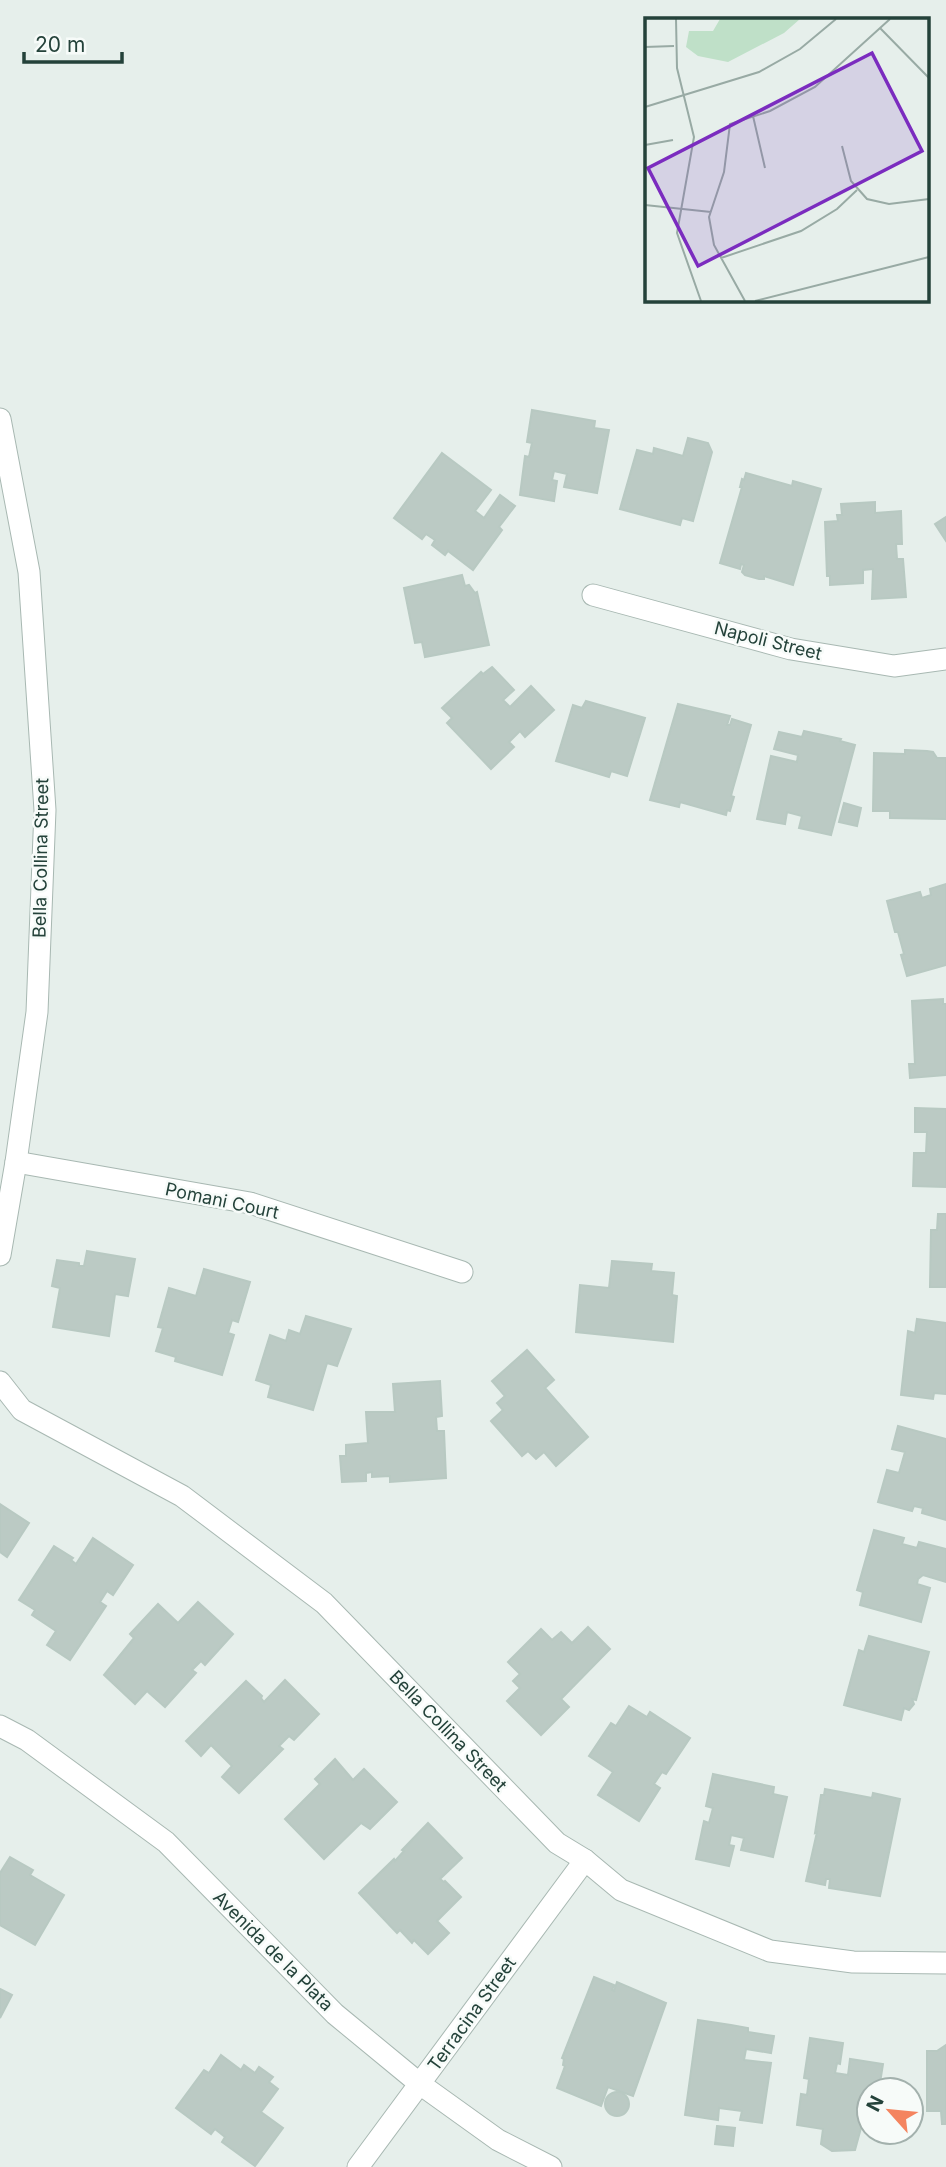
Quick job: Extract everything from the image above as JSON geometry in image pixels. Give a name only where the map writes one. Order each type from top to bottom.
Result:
[{"type":"street","name":"Bella Collina Street","points":[[0,419],[29,572],[45,810],[37,1012],[0,1255]]},
{"type":"street","name":"Napoli Street","points":[[593,595],[791,649],[894,666],[946,659]]},
{"type":"street","name":"Pomani Court","points":[[16,1162],[250,1203],[462,1272]]},
{"type":"street","name":"Bella Collina Street","points":[[0,1382],[22,1410],[182,1496],[324,1603],[557,1843],[585,1860],[621,1890],[770,1951],[853,1962],[946,1963]]},
{"type":"street","name":"Avenida de la Plata","points":[[0,1726],[27,1740],[166,1842],[335,2014],[420,2084],[498,2140],[551,2167]]},
{"type":"street","name":"Terracina Street","points":[[358,2167],[585,1860]]},
{"type":"building","points":[[532,410],[595,421],[594,428],[609,430],[597,493],[564,487],[567,474],[554,471],[552,480],[557,481],[554,501],[520,495],[525,456],[529,457],[532,443],[527,442]]},
{"type":"building","points":[[688,438],[708,443],[712,452],[693,521],[682,518],[680,525],[620,509],[637,450],[653,454],[654,448],[683,456]]},
{"type":"building","points":[[442,453],[491,490],[475,511],[484,518],[500,495],[515,506],[499,527],[502,530],[473,570],[448,551],[445,555],[432,545],[435,540],[426,534],[422,539],[394,518]]},
{"type":"building","points":[[746,473],[792,486],[793,481],[821,489],[793,585],[764,576],[764,579],[759,579],[745,575],[742,572],[744,565],[741,564],[740,569],[720,563],[742,479],[744,480]]},
{"type":"building","points":[[875,502],[875,513],[901,511],[902,544],[896,544],[897,559],[903,559],[906,597],[872,599],[873,569],[863,570],[863,583],[830,585],[830,576],[827,576],[825,522],[838,521],[837,515],[842,515],[841,504]]},
{"type":"building","points":[[946,517],[946,541],[935,524]]},
{"type":"building","points":[[462,575],[465,586],[469,585],[477,592],[489,645],[425,657],[422,642],[415,643],[404,588]]},
{"type":"building","points":[[492,667],[514,690],[503,700],[510,707],[531,686],[554,710],[525,737],[520,731],[509,742],[514,747],[491,769],[447,723],[452,718],[442,708],[481,672],[483,674]]},
{"type":"building","points":[[586,701],[645,718],[627,776],[611,771],[609,777],[556,761],[573,705],[582,708]]},
{"type":"building","points":[[678,704],[730,716],[727,725],[730,725],[732,719],[751,725],[731,796],[734,797],[726,815],[680,802],[679,807],[650,800]]},
{"type":"building","points":[[804,731],[855,745],[831,835],[799,828],[802,816],[787,812],[785,824],[757,819],[771,756],[797,762],[798,755],[774,749],[779,732],[802,737]]},
{"type":"building","points":[[905,750],[933,752],[937,758],[946,758],[946,819],[890,818],[890,811],[873,811],[874,753],[905,754]]},
{"type":"building","points":[[844,803],[861,808],[857,826],[839,822]]},
{"type":"building","points":[[946,884],[946,965],[907,976],[901,955],[904,954],[887,901],[920,892],[922,898],[931,895],[930,889]]},
{"type":"building","points":[[943,999],[943,1004],[946,1004],[946,1075],[910,1078],[909,1064],[915,1064],[912,1001]]},
{"type":"building","points":[[915,1108],[946,1109],[946,1187],[913,1186],[914,1153],[926,1153],[927,1132],[915,1132]]},
{"type":"building","points":[[938,1214],[946,1214],[946,1287],[930,1287],[931,1230],[937,1230]]},
{"type":"building","points":[[87,1251],[135,1259],[128,1296],[115,1294],[109,1336],[53,1327],[60,1288],[52,1286],[57,1260],[84,1266]]},
{"type":"building","points":[[612,1261],[652,1264],[651,1271],[674,1273],[672,1295],[677,1296],[673,1342],[576,1332],[580,1285],[609,1288]]},
{"type":"building","points":[[204,1269],[250,1282],[238,1322],[232,1320],[228,1333],[234,1335],[222,1375],[175,1361],[176,1357],[156,1351],[163,1328],[158,1327],[169,1288],[196,1296]]},
{"type":"building","points":[[306,1316],[351,1329],[337,1366],[327,1363],[313,1410],[268,1397],[271,1385],[256,1380],[270,1335],[286,1341],[289,1330],[300,1334]]},
{"type":"building","points":[[917,1319],[946,1323],[946,1394],[934,1393],[933,1399],[901,1395],[908,1331],[915,1333]]},
{"type":"building","points":[[527,1350],[554,1380],[545,1388],[588,1437],[556,1466],[544,1452],[536,1459],[528,1451],[522,1456],[491,1421],[503,1410],[497,1403],[505,1396],[492,1381]]},
{"type":"building","points":[[440,1381],[442,1416],[436,1417],[437,1431],[444,1431],[446,1478],[390,1482],[390,1476],[372,1477],[372,1472],[366,1473],[366,1481],[342,1482],[340,1456],[346,1456],[346,1445],[368,1443],[366,1412],[395,1412],[393,1384]]},
{"type":"building","points":[[898,1426],[946,1439],[946,1520],[922,1513],[923,1508],[914,1506],[912,1511],[878,1502],[887,1470],[899,1473],[905,1452],[892,1449]]},
{"type":"building","points":[[0,1504],[29,1523],[7,1557],[0,1552]]},
{"type":"building","points":[[874,1530],[904,1538],[902,1544],[917,1548],[919,1542],[946,1549],[946,1582],[923,1575],[918,1579],[917,1584],[930,1588],[921,1622],[860,1605],[863,1592],[857,1590]]},
{"type":"building","points":[[93,1538],[133,1565],[113,1595],[107,1591],[100,1602],[106,1606],[70,1660],[47,1645],[56,1631],[32,1615],[35,1610],[19,1600],[54,1546],[73,1558],[71,1560],[76,1564]]},
{"type":"building","points":[[198,1602],[233,1634],[205,1665],[201,1661],[192,1670],[196,1673],[165,1707],[147,1691],[135,1704],[104,1675],[134,1638],[130,1634],[158,1604],[178,1623]]},
{"type":"building","points":[[588,1627],[610,1649],[561,1699],[569,1707],[541,1735],[507,1701],[520,1688],[513,1681],[520,1674],[508,1662],[541,1629],[552,1640],[561,1632],[572,1643]]},
{"type":"building","points":[[869,1636],[929,1652],[916,1700],[912,1699],[914,1704],[909,1710],[904,1708],[901,1720],[844,1705],[859,1650],[864,1652]]},
{"type":"building","points":[[285,1680],[319,1714],[294,1740],[289,1736],[279,1746],[283,1749],[239,1793],[222,1777],[232,1766],[211,1745],[201,1756],[186,1741],[246,1681],[262,1696],[264,1702]]},
{"type":"building","points":[[629,1706],[647,1717],[650,1712],[690,1738],[666,1774],[662,1772],[654,1784],[660,1788],[639,1821],[598,1795],[613,1772],[589,1756],[611,1723],[616,1726]]},
{"type":"building","points":[[335,1759],[353,1780],[364,1769],[397,1802],[370,1829],[361,1823],[324,1859],[285,1819],[320,1784],[315,1779]]},
{"type":"building","points":[[713,1774],[774,1787],[773,1794],[787,1797],[773,1857],[741,1850],[744,1838],[731,1835],[729,1845],[734,1846],[729,1866],[696,1859],[704,1821],[709,1823],[713,1808],[706,1806]]},
{"type":"building","points":[[825,1789],[872,1798],[873,1793],[900,1799],[880,1896],[829,1888],[830,1879],[826,1879],[825,1885],[806,1881],[817,1832],[815,1833],[821,1795],[824,1795]]},
{"type":"building","points":[[428,1823],[462,1858],[440,1879],[461,1897],[437,1921],[449,1933],[428,1954],[400,1930],[397,1933],[359,1893],[394,1859],[395,1861]]},
{"type":"building","points":[[10,1857],[33,1870],[30,1875],[64,1895],[35,1945],[0,1925],[0,1873]]},
{"type":"building","points":[[594,1977],[614,1985],[614,1991],[617,1982],[666,2003],[633,2096],[608,2087],[601,2106],[557,2088],[565,2066],[562,2058]]},
{"type":"building","points":[[0,1989],[12,1995],[0,2018]]},
{"type":"building","points":[[698,2020],[748,2028],[748,2032],[774,2036],[771,2053],[746,2049],[744,2060],[771,2063],[762,2123],[740,2120],[742,2111],[719,2108],[718,2120],[685,2115]]},
{"type":"building","points":[[810,2038],[843,2043],[840,2064],[837,2063],[835,2073],[848,2075],[850,2059],[883,2064],[881,2076],[855,2076],[855,2150],[832,2151],[821,2144],[823,2129],[797,2125],[801,2094],[807,2095],[809,2079],[804,2078]]},
{"type":"building","points":[[946,2045],[946,2124],[942,2124],[941,2111],[927,2111],[927,2051],[937,2051]]},
{"type":"building","points":[[221,2055],[241,2070],[244,2065],[255,2073],[259,2067],[273,2077],[269,2082],[278,2089],[261,2112],[283,2128],[255,2166],[222,2142],[225,2137],[215,2129],[211,2134],[176,2108],[204,2070],[209,2073]]},
{"type":"building","points":[[617,2092],[628,2099],[629,2104],[622,2115],[617,2116],[606,2109],[605,2104],[612,2093]]},
{"type":"building","points":[[717,2126],[735,2128],[733,2146],[715,2144]]}]
